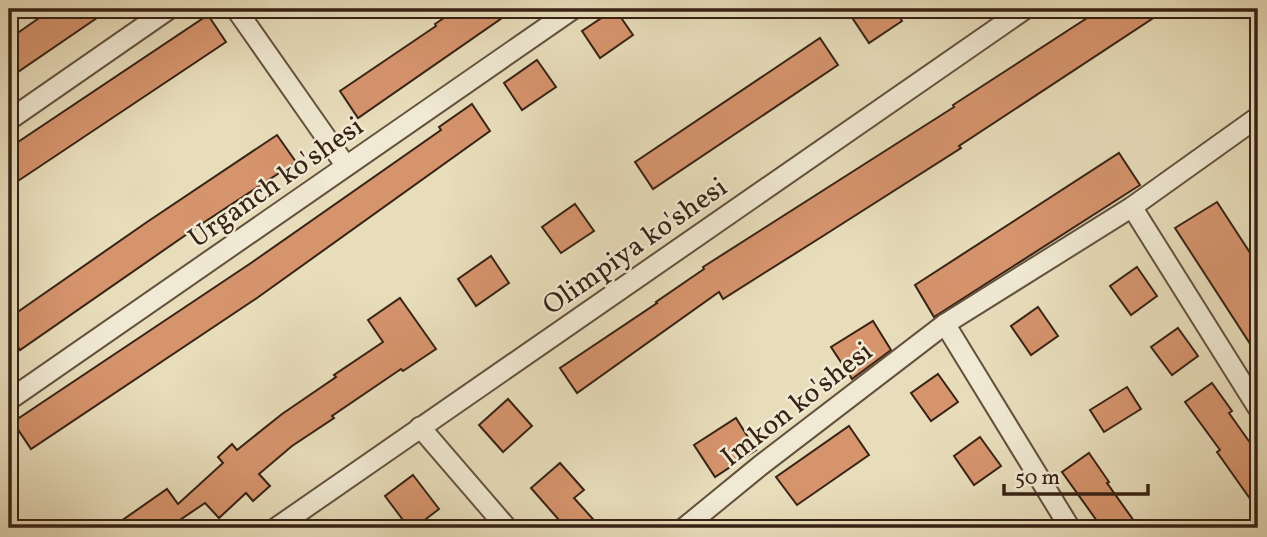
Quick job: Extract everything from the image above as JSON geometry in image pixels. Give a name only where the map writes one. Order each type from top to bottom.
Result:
[{"type":"street","points":[[9,120],[169,9]]},
{"type":"street","points":[[236,9],[346,166]]},
{"type":"street","name":"Urganch ko'shesi","points":[[9,400],[573,9]]},
{"type":"street","name":"Olimpiya ko'shesi","points":[[276,528],[1025,9]]},
{"type":"street","name":"Imkon ko'shesi","points":[[684,528],[761,465],[945,324],[1132,207],[1258,117]]},
{"type":"street","points":[[1132,207],[1258,408]]},
{"type":"street","points":[[945,324],[1070,528]]},
{"type":"street","points":[[420,427],[507,528]]},
{"type":"building","points":[[52,9],[110,9],[9,78],[9,39]]},
{"type":"building","points":[[457,9],[515,9],[358,118],[340,91]]},
{"type":"building","points":[[615,9],[633,35],[600,58],[582,31]]},
{"type":"building","points":[[862,9],[894,9],[902,21],[869,43],[851,16]]},
{"type":"building","points":[[1101,9],[1167,9],[959,146],[961,148],[823,236],[723,299],[719,292],[577,393],[560,368],[657,303],[704,269],[703,267],[954,107],[953,105]]},
{"type":"building","points":[[208,15],[226,42],[9,187],[9,148]]},
{"type":"building","points":[[820,38],[838,65],[653,189],[635,162]]},
{"type":"building","points":[[537,60],[556,87],[522,110],[504,83]]},
{"type":"building","points":[[472,104],[490,131],[257,298],[31,449],[13,422],[251,263],[441,130],[439,127]]},
{"type":"building","points":[[277,135],[296,162],[20,350],[9,334],[9,318]]},
{"type":"building","points":[[1119,153],[1140,185],[934,317],[915,285]]},
{"type":"building","points":[[1217,202],[1258,265],[1258,356],[1175,228]]},
{"type":"building","points":[[575,204],[594,231],[561,253],[542,227]]},
{"type":"building","points":[[491,256],[509,283],[476,306],[458,279]]},
{"type":"building","points":[[1137,267],[1157,296],[1131,315],[1110,286]]},
{"type":"building","points":[[400,298],[436,349],[403,371],[401,369],[292,446],[259,474],[270,486],[253,501],[246,493],[219,518],[205,503],[168,528],[111,528],[167,489],[178,504],[223,463],[218,457],[232,444],[237,450],[282,414],[336,377],[334,375],[383,342],[368,320]]},
{"type":"building","points":[[1038,307],[1058,336],[1031,355],[1011,326]]},
{"type":"building","points":[[873,321],[891,350],[852,379],[831,347]]},
{"type":"building","points":[[1178,328],[1198,356],[1172,375],[1151,347]]},
{"type":"building","points":[[938,374],[958,402],[931,421],[911,393]]},
{"type":"building","points":[[1212,383],[1258,454],[1258,510],[1217,452],[1220,450],[1185,402]]},
{"type":"building","points":[[1127,387],[1141,409],[1104,432],[1090,410]]},
{"type":"building","points":[[508,399],[532,426],[503,452],[479,425]]},
{"type":"building","points":[[736,418],[756,450],[715,477],[694,445]]},
{"type":"building","points":[[849,426],[869,455],[797,505],[776,477]]},
{"type":"building","points":[[980,437],[1001,466],[974,485],[954,456]]},
{"type":"building","points":[[1089,453],[1139,528],[1102,528],[1062,472]]},
{"type":"building","points":[[560,463],[584,490],[574,498],[601,528],[566,528],[531,488]]},
{"type":"building","points":[[413,475],[439,509],[414,528],[409,528],[385,496]]}]
